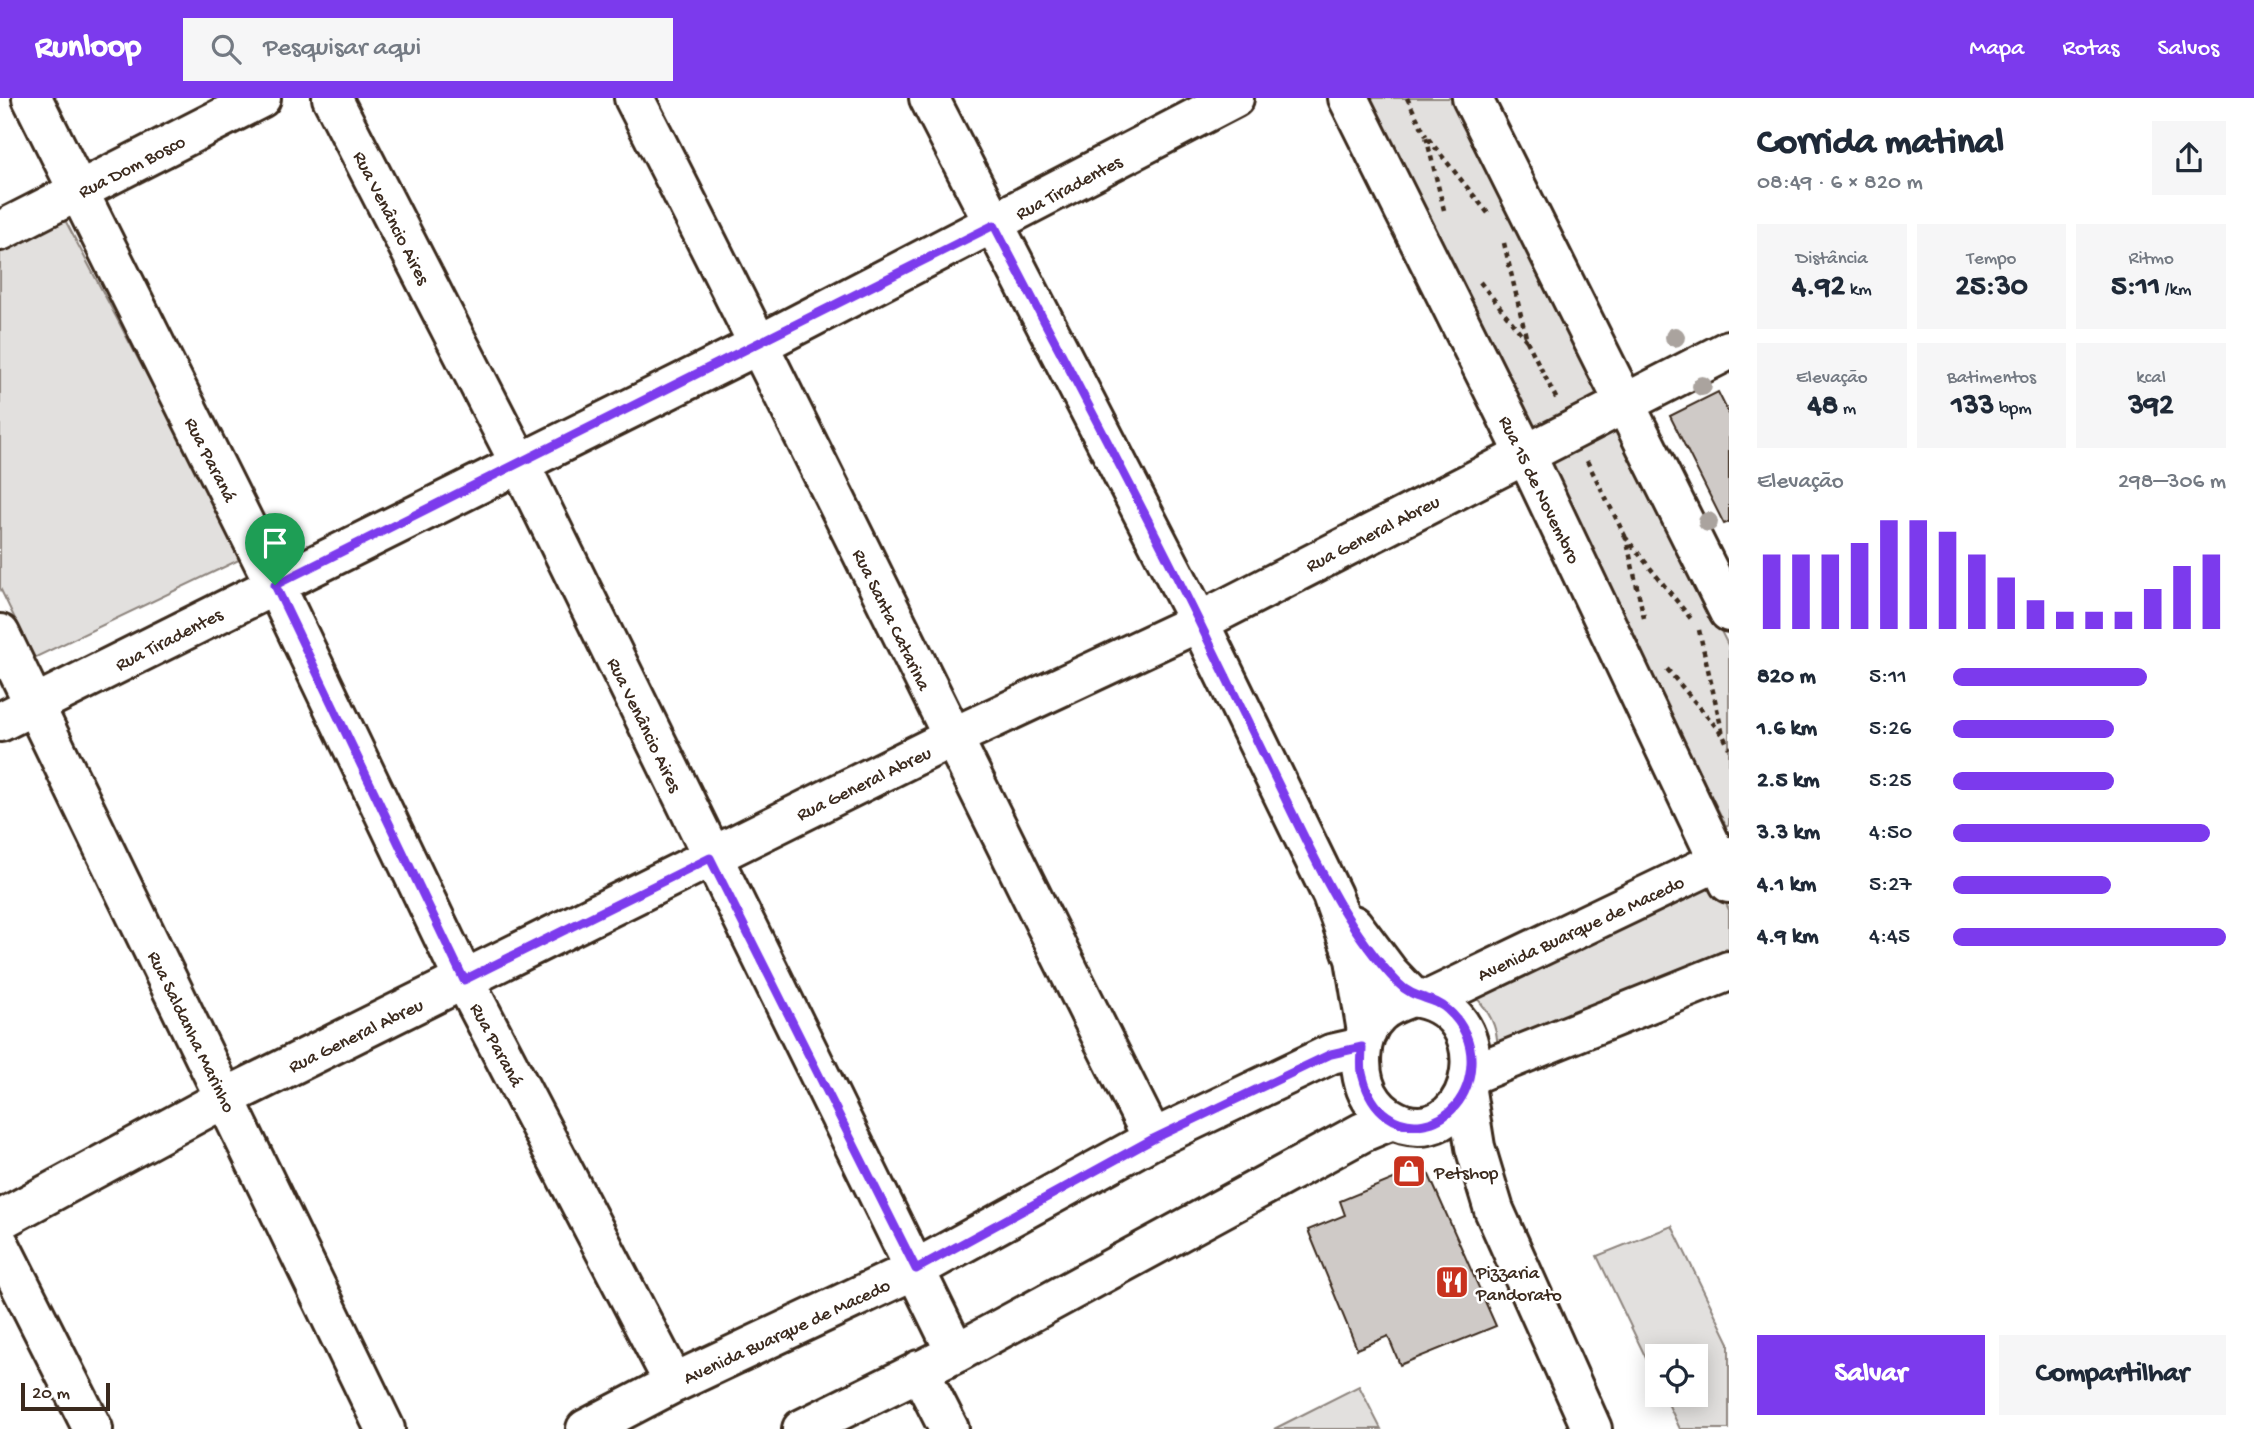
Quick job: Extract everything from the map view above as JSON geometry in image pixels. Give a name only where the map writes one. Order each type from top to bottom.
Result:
[{"type":"street","name":"Rua Paraná","points":[[32,98],[275,585],[464,980],[674,1383]]},
{"type":"street","name":"Rua Dom Bosco","points":[[0,230],[261,98]]},
{"type":"street","name":"Rua Venâncio Aires","points":[[332,98],[519,462],[710,858],[956,1353]]},
{"type":"street","name":"Rua Santa Catarina","points":[[634,98],[760,344],[951,738],[1153,1139]]},
{"type":"street","points":[[929,98],[1199,622],[1332,895],[1355,959],[1364,1040],[1362,1075],[1373,1102],[1443,1148],[1466,1172],[1494,1210]]},
{"type":"street","name":"Rua Tiradentes","points":[[0,722],[760,344],[994,225],[1234,98]]},
{"type":"street","name":"Rua 15 de Novembro","points":[[1348,98],[1726,866]]},
{"type":"street","points":[[1472,98],[1729,612]]},
{"type":"street","name":"Rua General Abreu","points":[[0,1220],[225,1098],[951,738],[1199,622],[1729,350]]},
{"type":"street","name":"Rua Saldanha Marinho","points":[[0,634],[385,1429]]},
{"type":"street","name":"Avenida Buarque de Macedo","points":[[1421,998],[1726,866]]},
{"type":"street","points":[[1332,895],[1372,952],[1421,998],[1446,1007],[1458,1020],[1468,1038],[1468,1083],[1475,1147],[1494,1210],[1592,1429]]},
{"type":"street","points":[[802,1429],[956,1353],[1363,1132],[1404,1124],[1436,1122],[1453,1110],[1468,1083],[1729,971]]},
{"type":"street","points":[[1364,1040],[1378,1014],[1421,998]]},
{"type":"street","name":"Avenida Buarque de Macedo","points":[[586,1429],[674,1383],[916,1269],[1153,1139],[1364,1040]]},
{"type":"street","points":[[0,1245],[93,1429]]},
{"type":"street","points":[[919,1370],[949,1429]]},
{"type":"path","points":[[1407,98],[1426,136],[1493,219]]},
{"type":"path","points":[[1426,136],[1445,211]]},
{"type":"path","points":[[1504,242],[1527,341]]},
{"type":"path","points":[[1478,280],[1527,341],[1626,538],[1698,628],[1723,735],[1729,748]]},
{"type":"path","points":[[1626,538],[1646,625]]},
{"type":"path","points":[[1660,661],[1723,735]]},
{"type":"shaded area","points":[[1364,98],[1454,98],[1603,396],[1531,438]]},
{"type":"shaded area","points":[[65,220],[243,558],[34,658],[0,588],[0,252]]},
{"type":"shaded area","points":[[1615,420],[1729,647],[1729,824],[1726,826],[1545,458]]},
{"type":"shaded area","points":[[1712,872],[1729,910],[1729,948],[1497,1054],[1495,1027],[1483,1005],[1471,991]]},
{"type":"shaded area","points":[[1672,1226],[1729,1343],[1729,1429],[1680,1429],[1670,1407],[1708,1407],[1708,1344],[1645,1344],[1645,1356],[1597,1256]]},
{"type":"shaded area","points":[[1359,1386],[1381,1429],[1274,1429]]},
{"type":"building","points":[[1718,392],[1729,414],[1729,522],[1724,524],[1670,416]]},
{"type":"building","points":[[1425,1166],[1496,1326],[1400,1365],[1388,1336],[1357,1349],[1308,1230],[1345,1215],[1340,1201]]},
{"type":"place","name":"Petshop","points":[[1409,1171]]},
{"type":"place","name":"Pizzaria Pandorato","points":[[1452,1282]]},
{"type":"route","points":[[994,225],[1199,622],[1332,895],[1398,984],[1412,997],[1430,999],[1446,1007],[1458,1020],[1468,1038],[1471,1056],[1466,1090],[1453,1110],[1436,1122],[1416,1127],[1392,1120],[1373,1102],[1362,1075],[1362,1047],[1331,1054],[1153,1139],[916,1269],[710,858],[464,980],[275,585],[994,225]]}]
